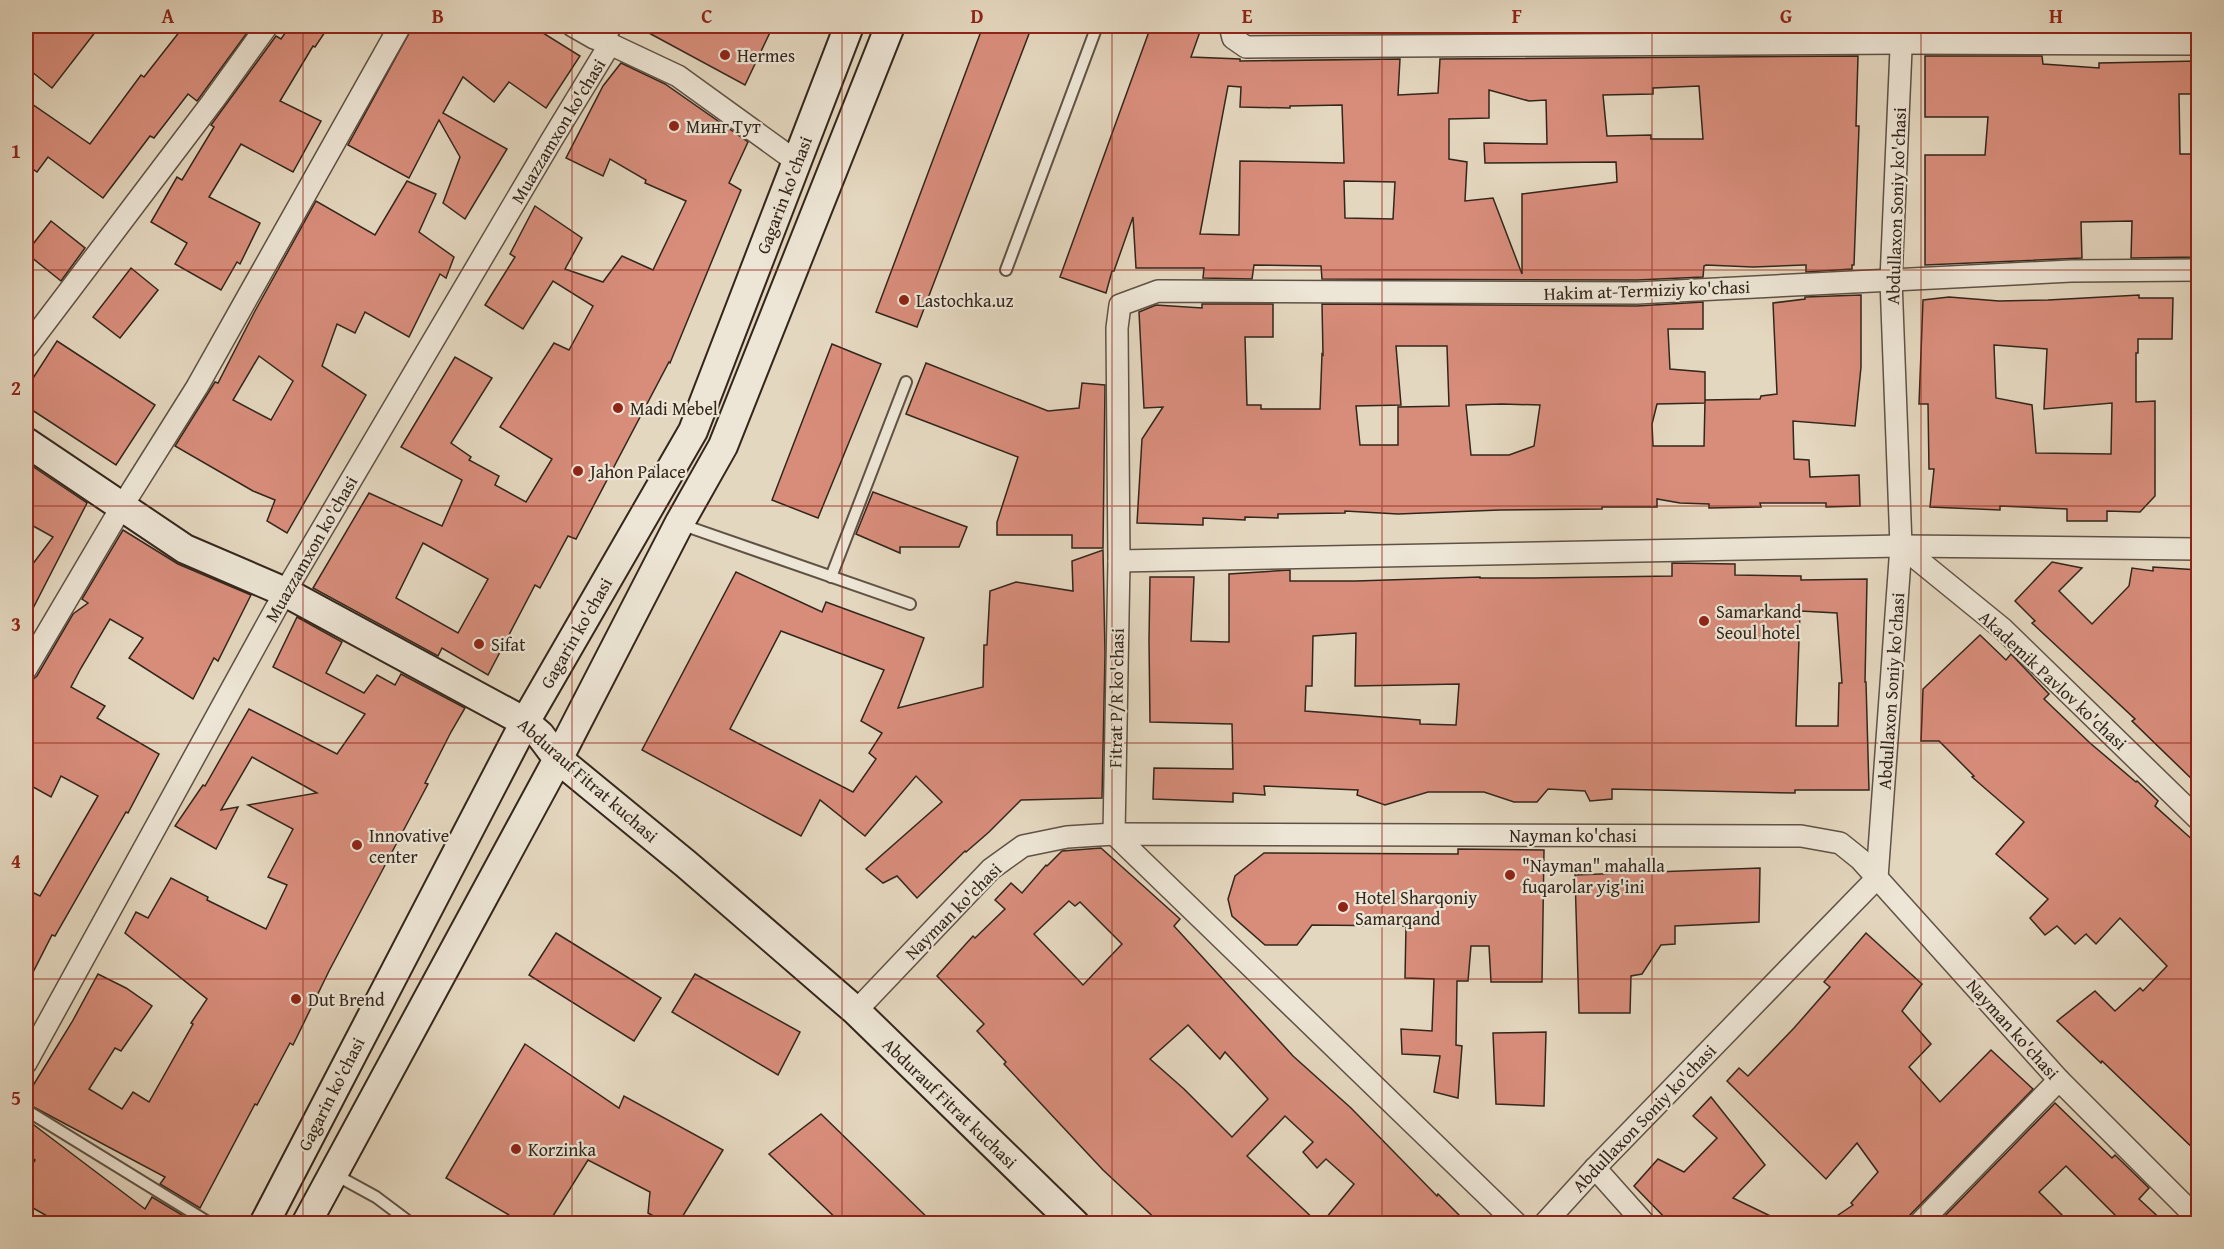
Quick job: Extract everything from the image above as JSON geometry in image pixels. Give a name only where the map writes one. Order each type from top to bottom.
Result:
[{"type":"main road","name":"Gagarin ko'chasi","points":[[306,1224],[558,759],[679,524],[723,446],[890,26]]},
{"type":"main road","name":"Gagarin ko'chasi","points":[[264,1224],[525,722],[693,431],[797,162],[844,29]]},
{"type":"main road","name":"Abdurauf Fitrat kuchasi","points":[[26,442],[185,549],[285,592],[525,722],[540,735],[558,759],[686,864],[856,1011],[1075,1224]]},
{"type":"street","points":[[26,348],[267,26]]},
{"type":"street","points":[[26,669],[121,508],[197,387],[400,26]]},
{"type":"street","points":[[573,26],[594,38],[613,35],[678,76],[797,162]]},
{"type":"street","points":[[1230,26],[1233,38],[1246,47],[1903,34],[2199,44]]},
{"type":"street","name":"Abdullaxon Soniy ko'chasi","points":[[1544,1224],[1595,1168],[1877,878],[1901,546],[1891,280],[1903,34]]},
{"type":"street","name":"Muazzamxon ko'chasi","points":[[26,1063],[285,592],[613,35]]},
{"type":"street","name":"Hakim at-Termiziy ko'chasi","points":[[1117,328],[1120,305],[1158,291],[1637,293],[2072,271],[2199,270]]},
{"type":"street","name":"Fitrat P/R ko'chasi","points":[[1114,834],[1119,561],[1117,328]]},
{"type":"street","points":[[1119,561],[1901,546],[2199,549]]},
{"type":"street","name":"Akademik Pavlov ko'chasi","points":[[1901,546],[2003,629],[2199,819]]},
{"type":"street","points":[[1114,834],[1517,1224]]},
{"type":"street","name":"Nayman ko'chasi","points":[[856,1011],[991,869],[1023,846],[1067,837],[1114,834],[1801,836],[1840,843],[1860,859],[2059,1080],[2199,1219]]},
{"type":"street","points":[[1920,1224],[2059,1080]]},
{"type":"street","points":[[1595,1168],[1645,1224]]},
{"type":"lane","points":[[1006,270],[1097,26]]},
{"type":"lane","points":[[831,577],[906,382]]},
{"type":"lane","points":[[679,524],[910,604]]},
{"type":"lane","points":[[26,1110],[211,1224]]},
{"type":"lane","points":[[333,1173],[376,1197],[412,1224]]},
{"type":"building","points":[[26,26],[100,26],[52,88],[26,67]]},
{"type":"building","points":[[184,26],[252,26],[197,101],[188,94],[154,138],[150,136],[103,198],[48,157],[37,172],[26,164],[26,100],[90,144],[141,75],[144,77]]},
{"type":"building","points":[[290,26],[329,26],[315,47],[313,46],[280,101],[321,121],[293,172],[241,144],[209,197],[260,223],[240,264],[237,262],[221,290],[175,264],[187,243],[151,222],[177,177],[182,180],[214,127],[211,125],[276,36],[281,39]]},
{"type":"building","points":[[413,26],[532,26],[580,56],[546,108],[509,82],[494,102],[463,77],[443,113],[507,149],[465,219],[443,203],[460,157],[439,120],[409,178],[348,145]]},
{"type":"building","name":"Hermes","points":[[636,26],[773,26],[745,85]]},
{"type":"building","points":[[983,26],[1032,26],[917,327],[876,312]]},
{"type":"building","points":[[1151,26],[1202,26],[1191,57],[1240,59],[1240,61],[1400,59],[1398,95],[1438,93],[1440,59],[1858,56],[1856,126],[1859,126],[1854,265],[1852,269],[1806,272],[1806,265],[1753,267],[1706,265],[1703,277],[1637,280],[1322,279],[1321,266],[1254,265],[1252,279],[1203,278],[1204,268],[1136,268],[1133,217],[1106,293],[1060,277]],"holes":[[[1228,86],[1241,87],[1240,107],[1290,108],[1290,106],[1342,105],[1344,163],[1240,161],[1239,235],[1200,234]],[[1699,86],[1703,139],[1651,139],[1651,135],[1607,136],[1603,95],[1653,94],[1653,88]],[[1489,90],[1529,101],[1546,100],[1547,144],[1484,143],[1485,163],[1616,162],[1617,182],[1522,194],[1522,274],[1493,198],[1465,201],[1467,162],[1449,159],[1449,119],[1489,118]],[[1344,181],[1395,182],[1393,219],[1345,218]]]},
{"type":"building","points":[[1925,56],[2042,56],[2043,64],[2099,68],[2099,63],[2199,61],[2199,94],[2179,94],[2180,154],[2199,154],[2199,257],[2131,258],[2132,221],[2081,222],[2082,258],[1925,265],[1925,155],[1985,155],[1988,117],[1925,117]]},
{"type":"building","points":[[621,63],[665,84],[748,142],[729,183],[741,190],[670,363],[576,539],[568,536],[540,588],[535,585],[488,675],[442,648],[438,656],[313,588],[369,493],[442,526],[462,480],[401,447],[455,357],[492,378],[451,443],[471,457],[469,460],[499,476],[495,485],[526,502],[552,459],[500,427],[554,343],[569,350],[593,306],[553,281],[523,329],[485,305],[515,257],[510,254],[535,206],[582,238],[565,269],[603,282],[622,256],[653,270],[686,201],[645,183],[646,180],[610,159],[603,176],[566,158],[603,86]],"holes":[[[423,543],[488,579],[458,633],[396,598]]]},
{"type":"building","points":[[407,181],[436,194],[419,232],[454,257],[446,278],[440,274],[409,337],[365,312],[355,333],[337,324],[322,366],[366,395],[287,533],[267,521],[275,500],[253,491],[175,446],[215,382],[218,383],[316,201],[375,235]],"holes":[[[259,356],[293,381],[271,420],[233,400]]]},
{"type":"building","points":[[51,221],[85,248],[61,281],[26,253]]},
{"type":"building","points":[[131,268],[158,290],[120,338],[93,317]]},
{"type":"building","points":[[1861,295],[1861,367],[1855,426],[1793,421],[1794,459],[1809,460],[1810,477],[1859,475],[1860,506],[1826,507],[1826,503],[1760,503],[1761,507],[1709,508],[1709,504],[1657,499],[1657,507],[1398,514],[1345,511],[1345,513],[1278,514],[1278,518],[1245,517],[1245,520],[1203,518],[1203,525],[1137,523],[1142,439],[1163,407],[1144,408],[1139,312],[1156,305],[1202,308],[1202,304],[1273,304],[1273,337],[1245,337],[1247,405],[1261,405],[1261,409],[1320,409],[1323,355],[1322,304],[1637,306],[1703,302],[1703,329],[1668,329],[1670,369],[1705,372],[1705,400],[1760,399],[1761,396],[1777,394],[1773,303],[1805,299],[1805,297]],"holes":[[[1396,346],[1447,346],[1449,406],[1398,407],[1398,445],[1360,445],[1356,406],[1401,405]],[[1705,403],[1704,446],[1653,446],[1652,424],[1657,404]],[[1466,405],[1540,405],[1534,446],[1509,455],[1471,455]]]},
{"type":"building","points":[[2139,295],[2139,298],[2173,298],[2172,339],[2138,339],[2138,353],[2136,353],[2136,402],[2155,401],[2155,496],[2140,512],[2107,511],[2107,521],[2067,521],[2067,509],[2000,506],[2000,510],[1930,507],[1934,469],[1929,469],[1928,404],[1919,404],[1923,300],[1949,297],[1999,301]],"holes":[[[1994,345],[2047,349],[2044,409],[2112,403],[2111,454],[2036,453],[2032,405],[1996,398]]]},
{"type":"building","points":[[57,341],[155,405],[116,465],[26,406],[26,389]]},
{"type":"building","points":[[832,344],[881,364],[818,518],[772,500]]},
{"type":"building","points":[[926,363],[1048,411],[1079,408],[1082,383],[1105,385],[1103,548],[1072,548],[1072,535],[997,535],[997,522],[1018,457],[906,414]]},
{"type":"building","points":[[26,462],[87,503],[26,622],[26,573],[53,537],[26,522]]},
{"type":"building","points":[[873,492],[967,527],[959,547],[900,547],[900,553],[856,534]]},
{"type":"building","points":[[123,530],[178,564],[251,595],[218,661],[214,658],[193,699],[129,658],[143,638],[110,619],[81,668],[71,687],[105,706],[97,718],[159,754],[128,813],[126,812],[55,936],[52,935],[26,986],[26,907],[32,892],[40,896],[98,796],[61,776],[51,797],[26,783],[26,682],[37,676],[73,614],[88,603],[82,599]]},
{"type":"building","points":[[1103,550],[1105,654],[1102,798],[1021,800],[917,898],[897,876],[883,883],[866,869],[942,802],[916,776],[865,836],[820,800],[801,836],[642,750],[736,572],[822,612],[826,602],[924,638],[898,708],[983,687],[984,645],[987,645],[990,591],[1016,582],[1073,591],[1072,561]],"holes":[[[781,631],[884,670],[861,721],[882,733],[869,753],[876,759],[853,792],[730,729]]]},
{"type":"building","points":[[2052,562],[2082,568],[2059,591],[2092,624],[2129,586],[2132,568],[2153,571],[2153,567],[2199,570],[2199,786],[2132,721],[2135,719],[2032,623],[2035,621],[2015,601]]},
{"type":"building","points":[[1672,563],[1735,564],[1735,575],[1801,576],[1801,580],[1867,579],[1865,682],[1869,790],[1795,790],[1795,793],[1612,789],[1612,799],[1590,801],[1585,791],[1548,789],[1537,802],[1514,802],[1484,792],[1428,792],[1385,805],[1357,795],[1358,790],[1264,786],[1265,795],[1233,793],[1233,802],[1153,799],[1154,768],[1233,769],[1232,724],[1150,722],[1150,577],[1194,577],[1191,641],[1229,642],[1229,574],[1290,570],[1290,581],[1672,576]],"holes":[[[1800,611],[1837,613],[1842,683],[1839,683],[1838,726],[1796,726]],[[1356,633],[1355,686],[1459,684],[1456,725],[1420,724],[1420,720],[1305,711],[1306,686],[1312,686],[1313,636]]]},
{"type":"building","points":[[297,617],[342,642],[326,673],[364,693],[377,675],[395,685],[401,674],[465,708],[293,1045],[290,1043],[257,1105],[255,1104],[200,1208],[160,1184],[165,1177],[26,1103],[26,1097],[72,1022],[98,974],[126,988],[152,1006],[121,1051],[115,1048],[89,1089],[122,1109],[133,1092],[149,1102],[193,1024],[191,1023],[207,999],[125,933],[136,912],[148,918],[171,878],[208,897],[207,900],[266,929],[287,885],[268,877],[293,829],[248,805],[317,793],[252,757],[221,810],[238,807],[216,849],[175,826],[203,785],[205,786],[249,709],[337,754],[365,714],[273,667]]},
{"type":"building","points":[[1980,635],[2006,660],[2011,654],[2049,694],[2044,699],[2090,743],[2137,781],[2158,801],[2155,806],[2195,842],[2192,846],[2199,853],[2199,1154],[2057,1021],[2095,991],[2115,1011],[2140,988],[2143,991],[2167,966],[2120,918],[2096,944],[2086,934],[2075,944],[2057,926],[2045,935],[2030,918],[2048,899],[1996,854],[2024,822],[1972,777],[1974,776],[1939,741],[1921,741],[1923,689]]},
{"type":"building","points":[[1101,848],[1180,919],[1174,926],[1293,1056],[1351,1108],[1437,1196],[1438,1194],[1468,1224],[1321,1224],[1354,1184],[1326,1159],[1317,1168],[1303,1152],[1313,1142],[1285,1116],[1247,1156],[1319,1224],[1161,1224],[1103,1170],[1004,1064],[1006,1062],[977,1031],[984,1024],[937,976],[973,936],[975,938],[1005,909],[995,900],[1011,883],[1022,893],[1046,865],[1062,851]],"holes":[[[1069,901],[1075,906],[1080,902],[1122,944],[1083,985],[1034,934]],[[1188,1025],[1220,1059],[1225,1052],[1268,1099],[1232,1137],[1150,1059]]]},
{"type":"building","points":[[1458,849],[1544,850],[1542,982],[1491,982],[1489,946],[1471,946],[1468,981],[1457,981],[1456,1045],[1462,1046],[1458,1098],[1434,1092],[1440,1056],[1402,1054],[1401,1029],[1432,1031],[1434,979],[1405,978],[1406,926],[1312,925],[1297,945],[1265,945],[1232,916],[1228,899],[1235,876],[1264,853],[1458,854]]},
{"type":"building","points":[[1760,868],[1759,922],[1675,926],[1675,944],[1661,945],[1642,974],[1631,976],[1630,1013],[1579,1013],[1575,875]]},
{"type":"building","points":[[556,933],[661,998],[634,1041],[529,975]]},
{"type":"building","points":[[1866,933],[1922,984],[1902,1011],[1931,1044],[1909,1067],[1940,1102],[1991,1050],[2033,1089],[1910,1215],[1907,1224],[1825,1224],[1853,1205],[1851,1203],[1878,1172],[1857,1143],[1826,1179],[1727,1081],[1739,1068],[1748,1076],[1794,1028],[1830,987],[1824,982]]},
{"type":"building","points":[[695,974],[800,1032],[778,1075],[672,1012]]},
{"type":"building","points":[[1546,1032],[1544,1106],[1496,1104],[1493,1033]]},
{"type":"building","points":[[525,1044],[619,1108],[624,1096],[723,1150],[678,1224],[668,1224],[648,1213],[650,1192],[588,1160],[548,1224],[524,1224],[446,1178]]},
{"type":"building","points":[[1711,1097],[1765,1165],[1733,1198],[1787,1224],[1671,1224],[1634,1186],[1658,1159],[1684,1172],[1717,1138],[1693,1116]]},
{"type":"building","points":[[2055,1103],[2112,1158],[2115,1155],[2149,1188],[2139,1199],[2166,1224],[2124,1224],[2066,1166],[2039,1192],[2071,1224],[1937,1224]]},
{"type":"building","points":[[821,1114],[934,1224],[842,1224],[769,1154]]},
{"type":"building","points":[[26,1119],[145,1209],[152,1197],[192,1221],[191,1224],[61,1224],[26,1204],[26,1175],[35,1160],[26,1154]]},
{"type":"place","name":"Hermes","points":[[725,55]]},
{"type":"place","name":"Минг Тут","points":[[674,126]]},
{"type":"place","name":"Lastochka.uz","points":[[904,300]]},
{"type":"place","name":"Madi Mebel","points":[[618,408]]},
{"type":"place","name":"Jahon Palace","points":[[578,471]]},
{"type":"place","name":"Samarkand Seoul hotel","points":[[1704,621]]},
{"type":"place","name":"Sifat","points":[[479,644]]},
{"type":"place","name":"Innovative center","points":[[357,845]]},
{"type":"place","name":"\"Nayman\" mahalla fuqarolar yig'ini","points":[[1510,875]]},
{"type":"place","name":"Hotel Sharqoniy Samarqand","points":[[1343,907]]},
{"type":"place","name":"Dut Brend","points":[[296,999]]},
{"type":"place","name":"Korzinka","points":[[516,1149]]}]
